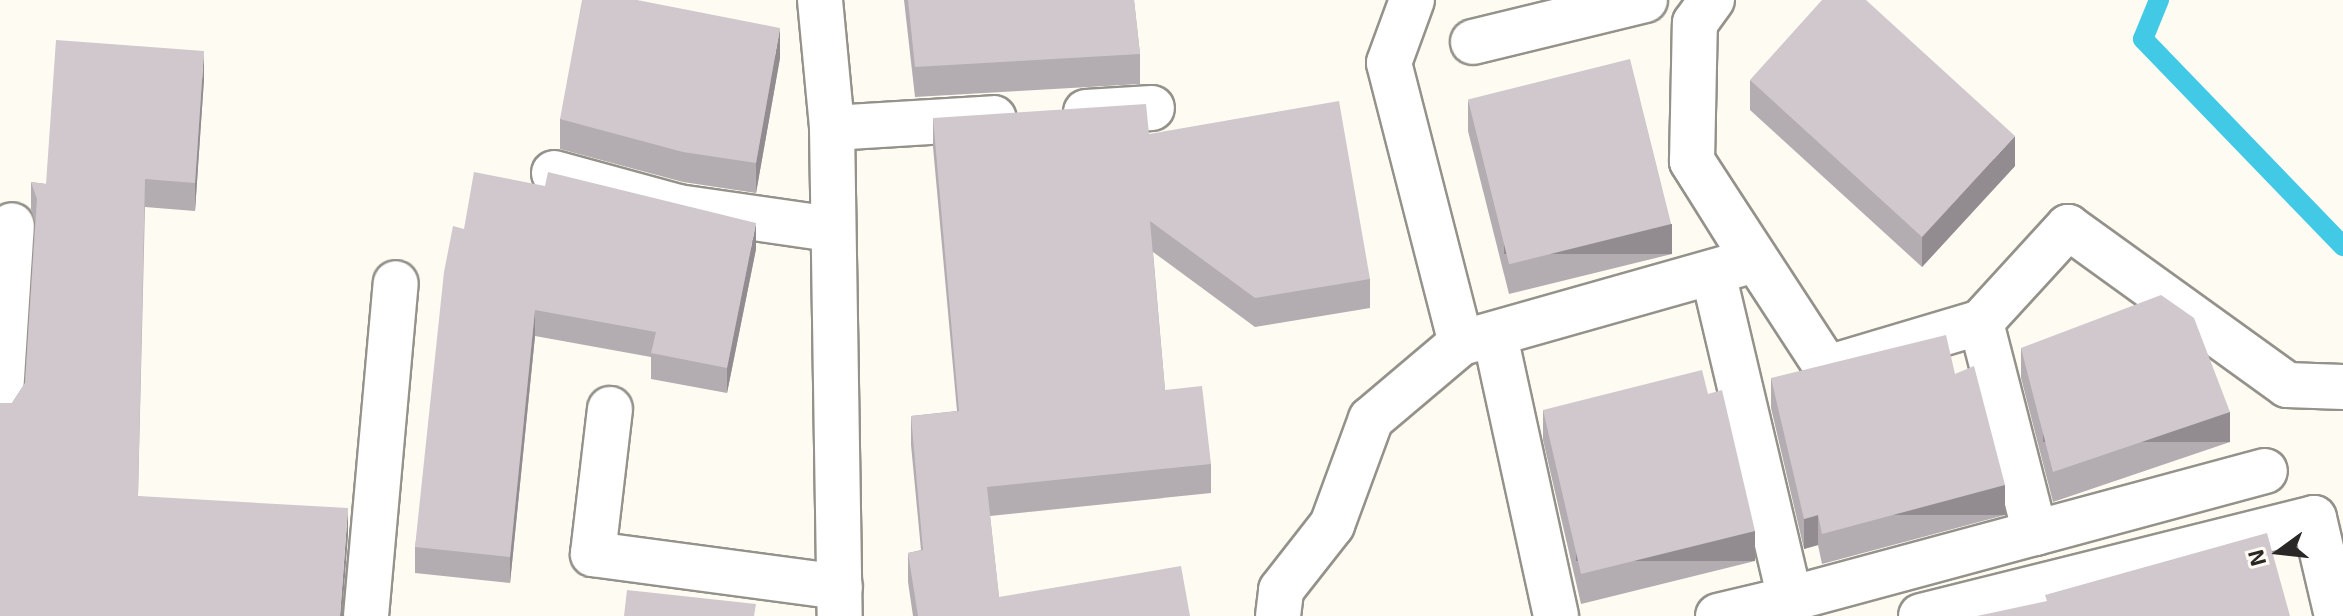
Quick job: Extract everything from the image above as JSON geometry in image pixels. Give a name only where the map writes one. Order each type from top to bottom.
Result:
[{"type":"street","points":[[610,409],[593,554],[840,602],[831,229],[832,128],[820,0]]},
{"type":"street","points":[[1412,0],[1389,63],[1478,339],[1556,616]]},
{"type":"street","points":[[1473,42],[1645,0]]},
{"type":"street","points":[[1278,616],[1281,590],[1332,525],[1371,419],[1478,339],[1754,260],[1692,161],[1695,23],[1712,0]]},
{"type":"street","points":[[832,128],[1152,108]]},
{"type":"street","points":[[1692,161],[1827,368],[1981,322],[2068,227],[2287,385],[2343,387]]},
{"type":"street","points":[[554,173],[678,207],[831,229]]},
{"type":"street","points":[[0,409],[12,225]]},
{"type":"street","points":[[1713,273],[1790,599]]},
{"type":"street","points":[[366,616],[396,283]]},
{"type":"street","points":[[1981,322],[2035,533]]},
{"type":"street","points":[[1718,616],[2265,471]]},
{"type":"street","points":[[1921,616],[2018,605],[2314,518],[2337,616]]},
{"type":"building","points":[[582,0],[637,0],[780,28],[756,163],[683,152],[560,119]]},
{"type":"building","points":[[908,0],[1134,0],[1140,54],[915,67]]},
{"type":"building","points":[[1822,0],[1866,0],[2015,136],[1922,237],[1750,80]]},
{"type":"building","points":[[56,40],[204,51],[195,183],[145,179],[138,496],[348,508],[340,616],[0,616],[0,403],[12,403],[25,383],[37,199],[31,182],[46,184]]},
{"type":"building","points":[[1630,59],[1671,224],[1509,264],[1468,99]]},
{"type":"building","points":[[1339,101],[1370,279],[1255,298],[1150,221],[1165,390],[1202,386],[1211,464],[987,487],[999,597],[1181,566],[1190,616],[918,616],[908,553],[923,550],[911,416],[959,411],[933,118],[1146,104],[1149,134]]},
{"type":"building","points":[[474,172],[545,186],[548,172],[756,223],[727,368],[651,353],[656,332],[535,310],[510,557],[415,547],[444,272],[453,226],[464,229]]},
{"type":"building","points":[[2161,295],[2194,318],[2230,412],[2053,472],[2021,348]]},
{"type":"building","points":[[1946,335],[1955,374],[1974,366],[2005,485],[1822,534],[1818,515],[1804,519],[1771,378]]},
{"type":"building","points":[[1702,370],[1708,394],[1722,390],[1755,531],[1581,574],[1543,410]]},
{"type":"building","points":[[2267,533],[2290,616],[1977,616],[2047,601],[2045,595]]},
{"type":"building","points":[[627,590],[756,604],[754,616],[624,616]]},
{"type":"waterway","points":[[2159,0],[2143,39],[2343,246]]}]
